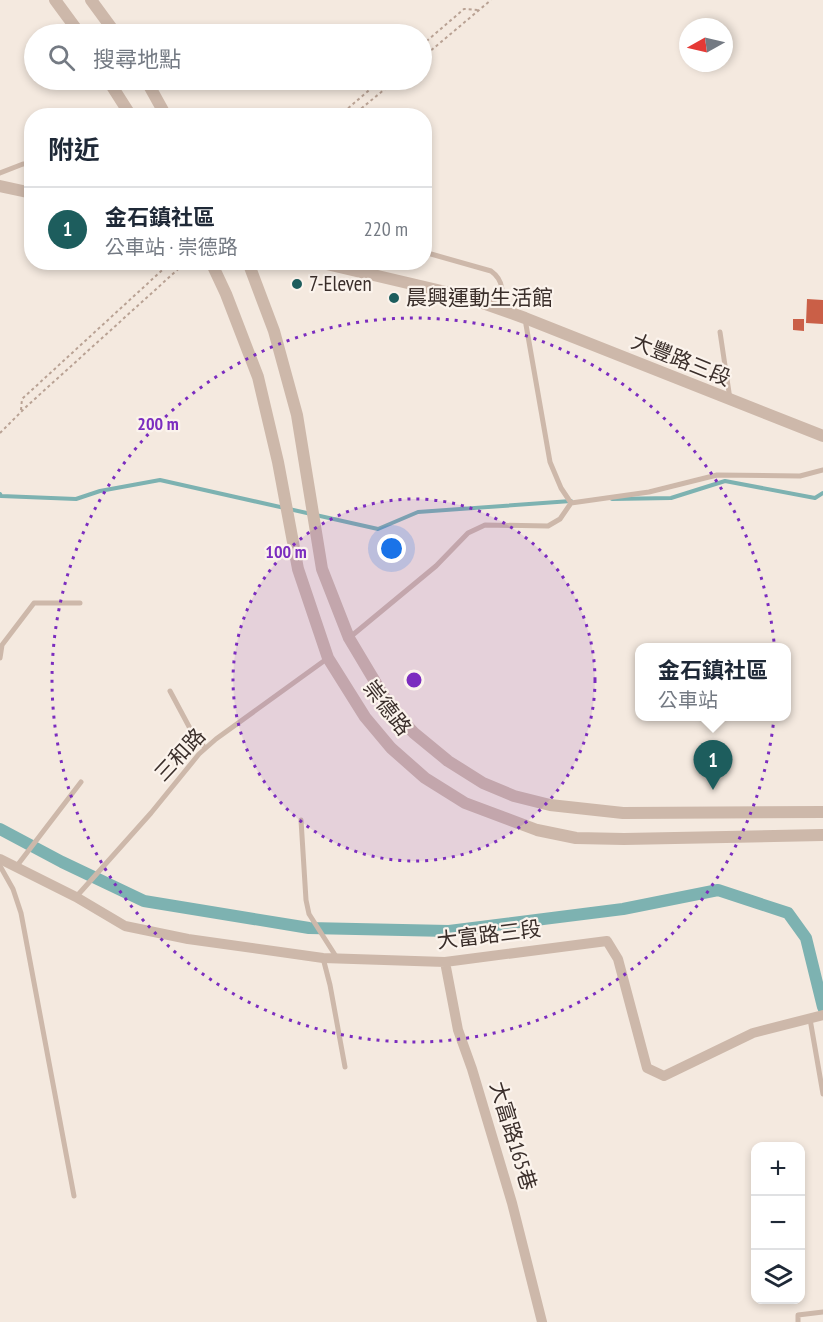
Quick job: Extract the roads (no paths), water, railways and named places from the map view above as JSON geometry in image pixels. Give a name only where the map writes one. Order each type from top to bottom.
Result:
[{"type":"street","points":[[55,0],[73,24]]},
{"type":"street","points":[[91,0],[109,24]]},
{"type":"street","points":[[114,90],[126,108]]},
{"type":"street","points":[[152,90],[162,108]]},
{"type":"street","points":[[0,186],[24,191]]},
{"type":"street","name":"崇德路","points":[[215,270],[258,377],[298,569],[328,658],[365,717],[424,778],[465,803],[504,819],[537,830],[576,838],[823,835]]},
{"type":"street","name":"崇德路","points":[[251,270],[274,331],[297,415],[322,569],[349,638],[392,710],[414,732],[448,761],[483,783],[514,796],[550,805],[622,813],[823,812]]},
{"type":"street","name":"大豐路三段","points":[[352,270],[463,296],[500,309],[823,436]]},
{"type":"street","name":"大富路三段","points":[[0,859],[76,897],[125,926],[188,939],[323,958],[335,954],[445,962],[607,941],[618,959],[647,1068],[664,1076],[753,1033],[823,1015]]},
{"type":"street","name":"大富路165巷","points":[[445,962],[458,1030],[512,1203],[542,1322]]},
{"type":"lane","points":[[0,173],[24,164]]},
{"type":"lane","points":[[432,254],[491,271],[499,277],[503,291],[500,309]]},
{"type":"lane","points":[[525,318],[550,462],[561,488],[571,503]]},
{"type":"lane","points":[[720,332],[731,400]]},
{"type":"lane","points":[[349,638],[436,566],[468,533],[485,525],[548,526],[560,519],[571,503],[650,492],[717,475],[800,476],[823,470]]},
{"type":"lane","points":[[0,658],[2,645],[34,603],[80,603]]},
{"type":"lane","name":"三和路","points":[[76,897],[205,748],[328,658]]},
{"type":"lane","points":[[170,691],[193,734],[205,748]]},
{"type":"lane","points":[[16,867],[81,782]]},
{"type":"lane","points":[[301,820],[306,900],[309,914],[335,954]]},
{"type":"lane","points":[[0,866],[13,889],[21,913],[74,1196]]},
{"type":"lane","points":[[323,958],[345,1068]]},
{"type":"lane","points":[[810,1018],[823,1094]]},
{"type":"lane","points":[[798,1322],[798,1315],[823,1312]]},
{"type":"waterway","points":[[0,494],[1,496],[76,499],[100,491],[160,480],[378,529],[418,512],[571,501]]},
{"type":"waterway","points":[[612,499],[671,498],[725,481],[815,498],[823,493]]},
{"type":"waterway","points":[[0,829],[144,901],[309,928],[449,931],[623,909],[718,890],[788,913],[806,938],[823,1007]]},
{"type":"place","name":"7-Eleven","points":[[297,284]]},
{"type":"place","name":"晨興運動生活館","points":[[394,298]]},
{"type":"place","name":"金石鎮社區","points":[[713,790]]}]
